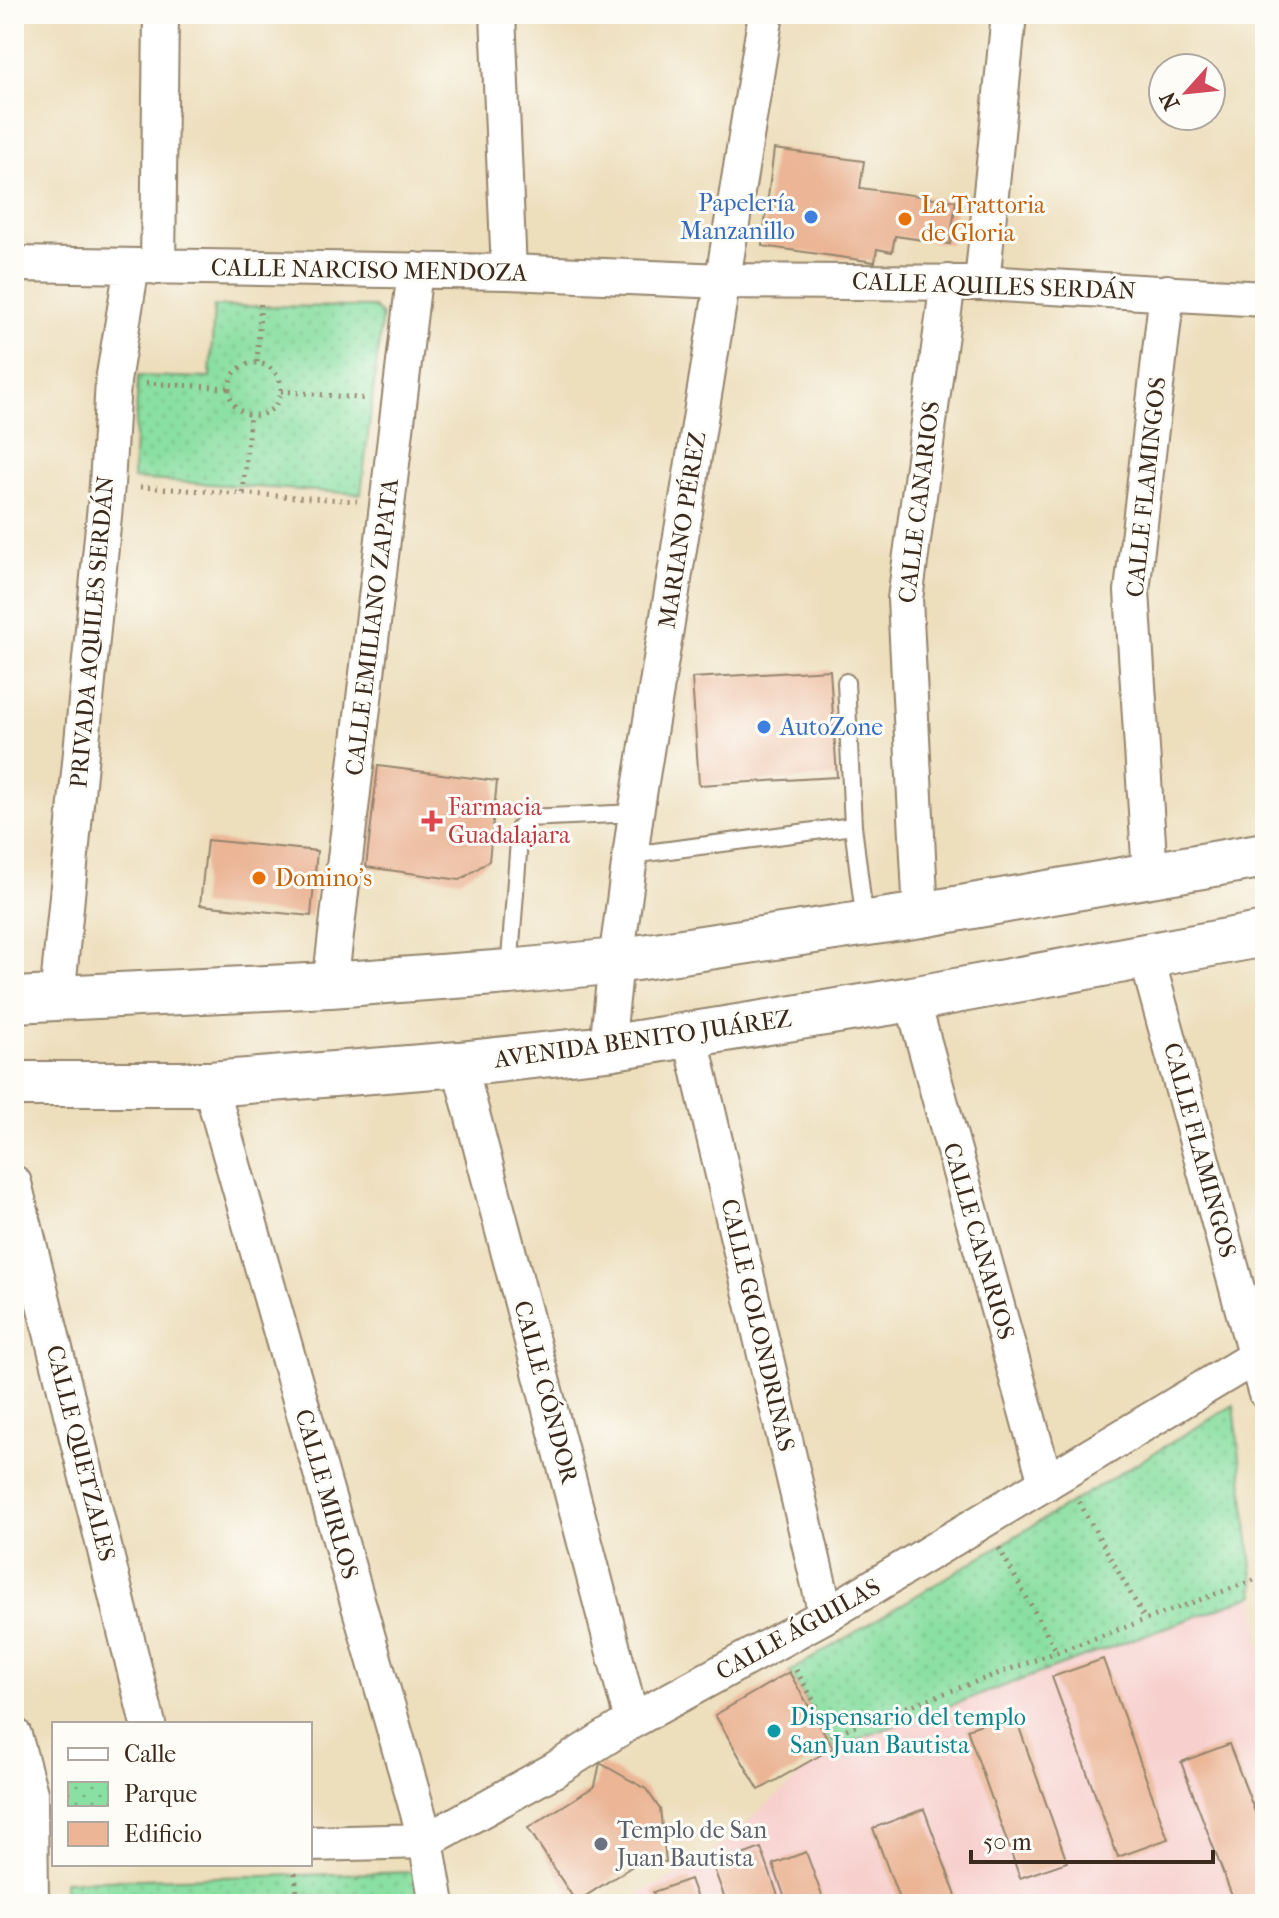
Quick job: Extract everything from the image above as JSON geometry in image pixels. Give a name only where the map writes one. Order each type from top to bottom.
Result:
[{"type":"main road","points":[[14,1000],[330,985],[616,961],[921,915],[1265,855]]},
{"type":"main road","name":"AVENIDA BENITO JUÁREZ","points":[[14,1084],[210,1084],[459,1064],[607,1048],[912,999],[1265,934]]},
{"type":"street","name":"PRIVADA AQUILES SERDÁN","points":[[57,999],[107,485],[113,381],[145,267],[161,14]]},
{"type":"street","points":[[498,14],[509,272]]},
{"type":"street","name":"MARIANO PÉREZ","points":[[607,1048],[636,813],[766,14]]},
{"type":"street","points":[[982,283],[1009,14]]},
{"type":"street","name":"CALLE NARCISO MENDOZA","points":[[14,264],[509,272],[723,281]]},
{"type":"street","name":"CALLE EMILIANO ZAPATA","points":[[330,985],[415,270]]},
{"type":"street","name":"CALLE AQUILES SERDÁN","points":[[723,281],[982,283],[1265,299]]},
{"type":"street","name":"CALLE CANARIOS","points":[[921,915],[905,599],[948,282]]},
{"type":"street","name":"CALLE FLAMINGOS","points":[[1150,874],[1132,591],[1167,292]]},
{"type":"street","name":"CALLE FLAMINGOS","points":[[1146,955],[1261,1353],[1265,1391]]},
{"type":"street","name":"CALLE CANARIOS","points":[[912,999],[1055,1479]]},
{"type":"street","name":"CALLE GOLONDRINAS","points":[[690,1034],[826,1615]]},
{"type":"street","name":"CALLE CÓNDOR","points":[[459,1064],[632,1721]]},
{"type":"street","name":"CALLE MIRLOS","points":[[210,1084],[426,1841],[437,1904]]},
{"type":"street","name":"CALLE QUETZALES","points":[[14,1183],[148,1722]]},
{"type":"street","name":"CALLE ÁGUILAS","points":[[312,1844],[426,1841],[554,1770],[632,1721],[826,1615],[1261,1353]]},
{"type":"street","points":[[14,1735],[30,1793],[31,1904]]},
{"type":"lane","points":[[846,682],[853,826],[865,923]]},
{"type":"lane","points":[[509,972],[520,827],[527,818],[636,813]]},
{"type":"lane","points":[[631,855],[853,826]]},
{"type":"path","points":[[257,362],[263,269]]},
{"type":"path","points":[[257,362],[265,364],[278,375],[281,391],[275,407],[268,412],[250,415],[235,405],[229,388],[234,373],[241,366],[257,362]]},
{"type":"path","points":[[113,381],[229,388]]},
{"type":"path","points":[[281,391],[398,402]]},
{"type":"path","points":[[243,493],[250,415]]},
{"type":"path","points":[[107,485],[387,503]]},
{"type":"path","points":[[1055,1479],[1145,1619]]},
{"type":"path","points":[[984,1521],[1057,1652]]},
{"type":"path","points":[[779,1641],[833,1734],[1265,1576]]},
{"type":"path","points":[[295,1866],[298,1904]]},
{"type":"shaded area","points":[[1255,1595],[1265,1688],[1265,1904],[619,1904],[695,1867],[833,1748]]},
{"type":"green space","points":[[214,306],[374,307],[382,316],[361,494],[133,479],[138,376],[210,378]]},
{"type":"green space","points":[[1234,1405],[1255,1595],[833,1748],[789,1672]]},
{"type":"green space","points":[[418,1872],[424,1904],[64,1904],[64,1881]]},
{"type":"building","name":"Papelería Manzanillo","points":[[774,149],[864,161],[860,188],[956,201],[950,244],[895,236],[892,252],[877,249],[875,262],[762,246]]},
{"type":"building","name":"AutoZone","points":[[830,670],[837,777],[699,785],[692,678]]},
{"type":"building","name":"Farmacia Guadalajara","points":[[378,766],[497,781],[489,861],[460,880],[366,867]]},
{"type":"building","name":"Domino's","points":[[207,840],[317,851],[311,916],[200,905]]},
{"type":"building","points":[[1103,1659],[1168,1839],[1118,1857],[1052,1677]]},
{"type":"building","name":"Dispensario del templo San Juan Bautista","points":[[789,1672],[833,1748],[759,1790],[715,1715]]},
{"type":"building","points":[[1014,1713],[1067,1862],[1020,1878],[967,1729]]},
{"type":"building","points":[[1229,1744],[1265,1838],[1265,1904],[1235,1904],[1181,1762]]},
{"type":"building","name":"Templo de San Juan Bautista","points":[[600,1763],[646,1789],[660,1809],[666,1862],[642,1860],[576,1902],[528,1828],[595,1786]]},
{"type":"building","points":[[924,1809],[959,1904],[901,1904],[873,1828]]},
{"type":"building","points":[[761,1848],[781,1904],[727,1904],[713,1866]]},
{"type":"building","points":[[806,1852],[825,1904],[787,1904],[773,1864]]},
{"type":"building","points":[[690,1879],[699,1904],[658,1904],[653,1892]]},
{"type":"building","points":[[393,1899],[393,1904],[363,1902]]},
{"type":"place","name":"Papelería Manzanillo","points":[[811,217]]},
{"type":"place","name":"La Trattoria de Gloria","points":[[905,219]]},
{"type":"place","name":"AutoZone","points":[[764,727]]},
{"type":"place","name":"Farmacia Guadalajara","points":[[432,821]]},
{"type":"place","name":"Domino's","points":[[259,878]]},
{"type":"place","name":"Dispensario del templo San Juan Bautista","points":[[774,1731]]},
{"type":"place","name":"Templo de San Juan Bautista","points":[[601,1844]]}]
